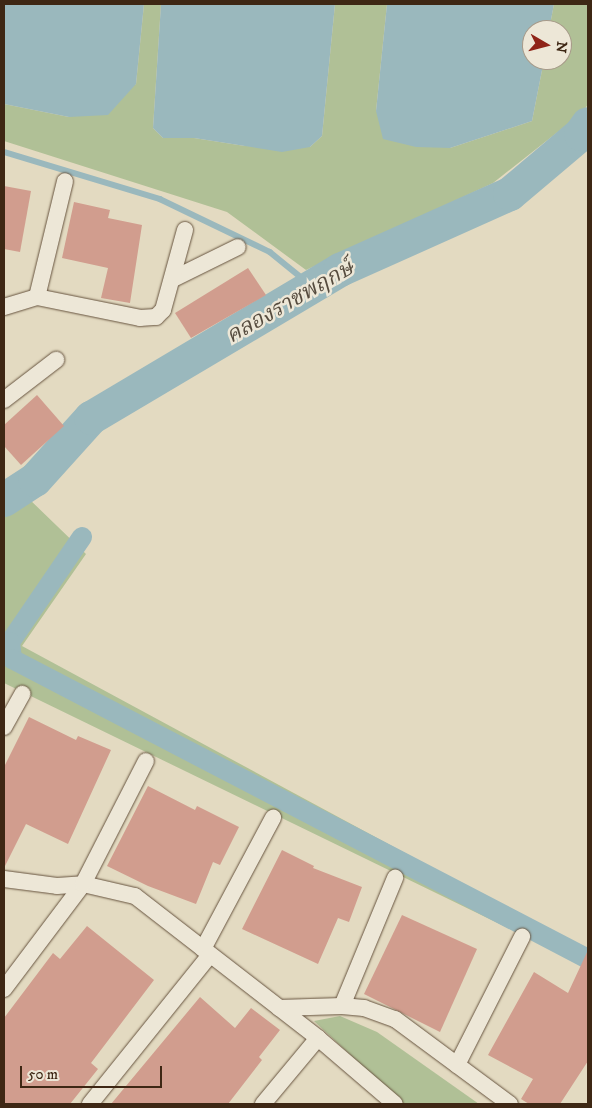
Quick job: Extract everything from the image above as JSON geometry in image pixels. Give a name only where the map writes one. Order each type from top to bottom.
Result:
[{"type":"street","points":[[37,297],[65,181]]},
{"type":"street","points":[[4,307],[37,297],[140,318],[156,317],[164,310],[174,279],[185,230]]},
{"type":"street","points":[[174,279],[238,247]]},
{"type":"street","points":[[4,400],[56,360]]},
{"type":"street","points":[[4,727],[22,694]]},
{"type":"street","points":[[4,989],[83,884],[146,761]]},
{"type":"street","points":[[90,1104],[206,952],[273,818]]},
{"type":"street","points":[[342,1006],[395,878]]},
{"type":"street","points":[[4,879],[57,886],[83,884],[135,896],[318,1038],[395,1104]]},
{"type":"street","points":[[457,1065],[522,937]]},
{"type":"street","points":[[279,1008],[342,1006],[364,1008],[396,1019],[510,1104]]},
{"type":"street","points":[[263,1104],[318,1038]]},
{"type":"green space","points":[[144,4],[161,4],[153,128],[163,138],[194,138],[245,146],[310,147],[322,136],[335,4],[387,4],[376,111],[450,148],[532,121],[542,70],[572,70],[572,20],[551,20],[554,4],[588,4],[588,104],[583,112],[493,183],[306,270],[227,212],[4,141],[4,104],[69,117],[136,84]]},
{"type":"green space","points":[[27,497],[86,554],[22,646],[588,952],[588,967],[4,683],[4,510]]},
{"type":"green space","points":[[340,1016],[377,1032],[479,1104],[403,1104],[314,1021]]},
{"type":"water","points":[[4,4],[144,4],[136,84],[108,115],[69,117],[4,104]]},
{"type":"water","points":[[161,4],[335,4],[322,136],[310,147],[282,152],[194,138],[163,138],[153,128]]},
{"type":"water","points":[[387,4],[554,4],[551,20],[522,20],[522,70],[542,70],[532,121],[450,148],[416,147],[383,139],[376,111]]},
{"type":"building","points":[[4,186],[31,191],[20,252],[4,249]]},
{"type":"building","points":[[74,202],[110,210],[108,218],[142,225],[130,303],[101,298],[108,268],[62,258]]},
{"type":"building","points":[[248,268],[266,295],[191,338],[175,313]]},
{"type":"building","points":[[37,395],[64,426],[21,465],[4,446],[4,425]]},
{"type":"building","points":[[29,717],[76,740],[78,736],[111,750],[68,844],[26,824],[4,868],[4,767]]},
{"type":"building","points":[[148,786],[195,810],[197,806],[239,827],[220,865],[213,862],[196,904],[148,886],[107,866]]},
{"type":"building","points":[[282,850],[314,866],[313,868],[362,887],[349,922],[338,918],[318,964],[242,929]]},
{"type":"building","points":[[402,915],[477,949],[440,1032],[364,994]]},
{"type":"building","points":[[87,926],[154,980],[91,1063],[98,1069],[70,1104],[4,1104],[4,1018],[53,953],[60,959]]},
{"type":"building","points":[[588,950],[588,1061],[560,1104],[529,1104],[521,1099],[533,1079],[488,1055],[534,972],[568,993]]},
{"type":"building","points":[[200,997],[235,1028],[251,1008],[280,1030],[259,1057],[262,1060],[228,1104],[111,1104]]},
{"type":"waterway","name":"คลองราชพฤกษ์","points":[[4,500],[35,480],[91,418],[340,270],[510,194],[581,134],[588,124]]},
{"type":"waterway","points":[[4,152],[160,199],[270,252],[313,287]]},
{"type":"waterway","points":[[82,537],[10,642],[12,659],[588,959]]}]
